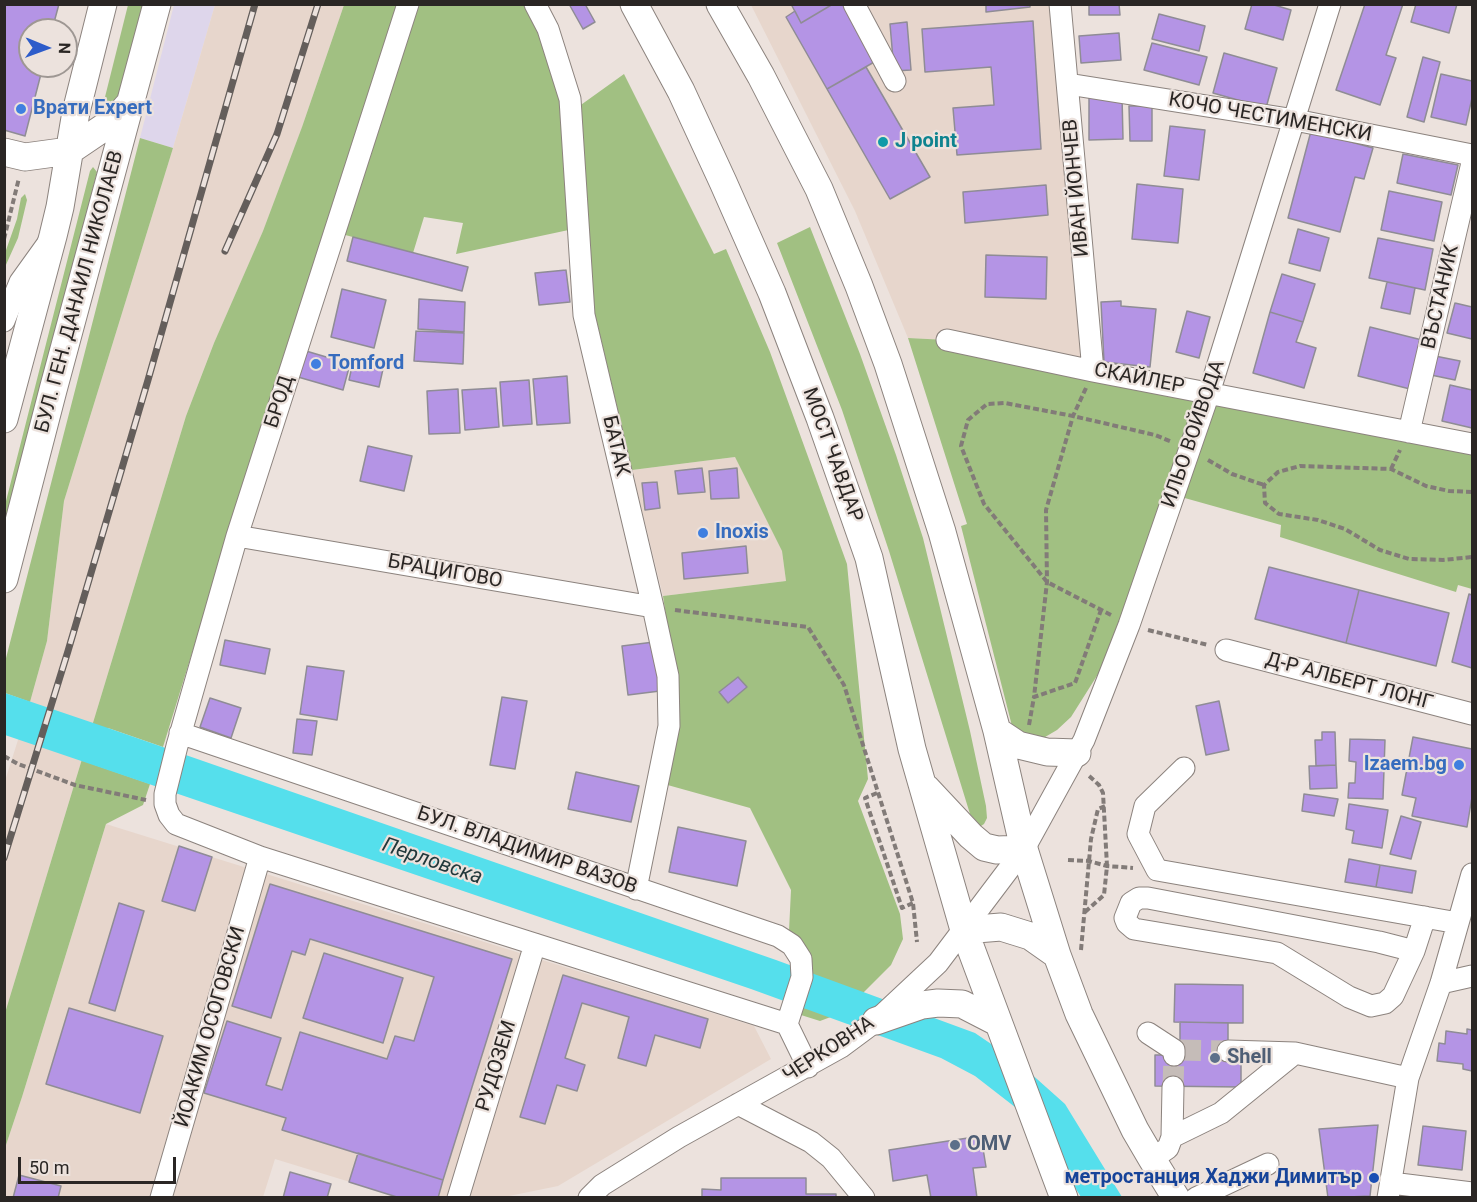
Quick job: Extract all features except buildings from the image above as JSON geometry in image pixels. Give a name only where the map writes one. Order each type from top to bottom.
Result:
[{"type":"main road","name":"БУЛ. ГЕН. ДАНАИЛ НИКОЛАЕВ","points":[[4,419],[60,207],[76,112],[103,4]]},
{"type":"main road","name":"БУЛ. ГЕН. ДАНАИЛ НИКОЛАЕВ","points":[[4,579],[157,4]]},
{"type":"main road","name":"МОСТ ЧАВДАР","points":[[634,4],[686,101],[723,182],[772,294],[820,418],[869,558],[921,783],[964,930]]},
{"type":"main road","points":[[720,4],[761,76],[819,189],[859,286],[888,364],[942,532],[997,731],[1023,849],[1069,954],[1079,1014],[1135,1130],[1176,1197]]},
{"type":"main road","points":[[13,162],[25,157],[69,151],[108,124],[131,102]]},
{"type":"main road","points":[[997,731],[1018,745],[1075,757]]},
{"type":"main road","points":[[921,783],[984,847],[997,850],[1023,849]]},
{"type":"main road","points":[[1064,1197],[964,930],[1001,927],[1030,936],[1069,954]]},
{"type":"main road","points":[[876,1021],[921,1005],[938,1003],[962,1004],[997,1022]]},
{"type":"street","name":"БРОД","points":[[165,799],[178,739],[237,536],[408,4]]},
{"type":"street","name":"БАТАК","points":[[535,4],[549,29],[570,99],[584,315],[668,676],[669,726],[636,889]]},
{"type":"street","points":[[854,4],[895,81]]},
{"type":"street","name":"ИВАН ЙОНЧЕВ","points":[[1060,4],[1093,371]]},
{"type":"street","name":"ИЛЬО ВОЙВОДА","points":[[1023,849],[1084,740],[1130,625],[1209,393],[1330,4]]},
{"type":"street","name":"КОЧО ЧЕСТИМЕНСКИ","points":[[1068,84],[1295,120],[1473,155]]},
{"type":"street","name":"ВЪСТАНИК","points":[[1409,432],[1473,163]]},
{"type":"street","points":[[4,321],[20,282],[53,236]]},
{"type":"street","name":"СКАЙЛЕР","points":[[947,340],[1093,371],[1473,444]]},
{"type":"street","name":"БРАЦИГОВО","points":[[237,536],[653,608]]},
{"type":"street","name":"Д-Р АЛБЕРТ ЛОНГ","points":[[1226,650],[1473,714]]},
{"type":"street","name":"БУЛ. ВЛАДИМИР ВАЗОВ","points":[[178,739],[778,936],[792,945],[801,959],[802,977],[787,1024]]},
{"type":"street","points":[[1184,768],[1144,806],[1138,834],[1157,870],[1458,923]]},
{"type":"street","points":[[165,799],[169,814],[176,824],[260,857],[787,1024],[808,1067]]},
{"type":"street","name":"ЧЕРКОВНА","points":[[600,1193],[679,1137],[808,1067],[841,1047],[876,1021],[938,963],[1023,849]]},
{"type":"street","name":"ЙОАКИМ ОСОГОВСКИ","points":[[161,1197],[260,857]]},
{"type":"street","points":[[1473,874],[1441,983],[1408,1078],[1390,1190],[1473,1193]]},
{"type":"street","points":[[1414,951],[1379,942],[1149,898],[1139,898],[1131,903],[1125,918],[1134,929],[1277,953],[1350,997],[1371,1006],[1385,1003],[1393,996],[1414,951],[1425,917]]},
{"type":"street","name":"РУДОЗЕМ","points":[[458,1193],[535,944]]},
{"type":"street","points":[[1441,983],[1473,976]]},
{"type":"street","points":[[1148,1034],[1176,1052]]},
{"type":"street","points":[[1228,1051],[1295,1053],[1408,1078]]},
{"type":"street","points":[[1172,1137],[1221,1113],[1295,1053]]},
{"type":"street","points":[[1152,1159],[1168,1148],[1172,1137],[1173,1087]]},
{"type":"street","points":[[738,1104],[811,1142],[831,1158],[864,1197]]},
{"type":"street","points":[[1196,1197],[1268,1164]]},
{"type":"path","points":[[4,239],[13,162]]},
{"type":"path","points":[[1028,731],[1047,582],[1046,510],[1073,416],[1093,371]]},
{"type":"path","points":[[1226,650],[1130,625],[1047,582],[984,504],[961,446],[968,420],[987,404],[1005,403],[1155,435],[1190,449],[1232,474],[1264,485]]},
{"type":"path","points":[[1264,485],[1278,472],[1300,466],[1391,468],[1425,486],[1449,491],[1473,492]]},
{"type":"path","points":[[1264,485],[1266,503],[1279,514],[1318,520],[1345,529],[1380,550],[1409,559],[1443,560],[1473,557]]},
{"type":"path","points":[[653,608],[808,627],[844,685],[913,903],[917,942]]},
{"type":"path","points":[[1034,697],[1075,683],[1101,610]]},
{"type":"path","points":[[4,756],[18,764],[75,784],[165,799]]},
{"type":"path","points":[[1075,757],[1100,785],[1104,793],[1105,806],[1107,866],[1104,895],[1085,912]]},
{"type":"path","points":[[877,793],[865,798],[902,908],[913,903]]},
{"type":"path","points":[[1069,954],[1085,912],[1089,861],[1098,809],[1105,806]]},
{"type":"path","points":[[1068,860],[1089,861],[1107,866]]},
{"type":"shaded area","points":[[174,5],[215,5],[173,148],[140,138]]},
{"type":"shaded area","points":[[215,5],[344,5],[263,231],[214,343],[186,416],[5,1013],[5,781],[47,641],[64,501]]},
{"type":"shaded area","points":[[751,5],[1050,5],[1093,371],[947,340],[908,338],[855,211]]},
{"type":"shaded area","points":[[735,457],[782,551],[786,581],[663,596],[632,470]]},
{"type":"shaded area","points":[[106,824],[754,1026],[771,1059],[558,1186],[504,1197],[399,1197],[275,1159],[263,1197],[5,1198],[5,1148]]},
{"type":"green space","points":[[128,5],[144,5],[118,98],[104,111],[102,109]]},
{"type":"green space","points":[[344,5],[399,5],[229,533],[163,747],[108,728],[95,765],[150,784],[143,805],[106,824],[5,1148],[5,1013],[186,416],[214,343],[263,231]]},
{"type":"green space","points":[[408,5],[535,5],[570,99],[578,228],[456,254],[463,223],[424,217],[413,253],[334,232]]},
{"type":"green space","points":[[624,74],[714,254],[726,249],[770,352],[847,564],[868,779],[858,801],[900,914],[903,939],[891,965],[861,995],[836,1015],[820,1021],[801,1015],[810,985],[789,931],[791,890],[750,808],[664,784],[675,678],[663,596],[786,581],[782,551],[735,457],[632,470],[595,314],[578,107]]},
{"type":"green space","points":[[140,138],[173,148],[64,501],[47,641],[30,702],[5,693],[5,662]]},
{"type":"green space","points":[[93,167],[97,172],[5,530],[5,505],[90,171]]},
{"type":"green space","points":[[25,194],[27,200],[18,238],[5,267],[5,253],[17,219],[21,198]]},
{"type":"green space","points":[[810,227],[860,354],[923,538],[986,806],[987,818],[981,826],[970,814],[889,551],[842,410],[777,243]]},
{"type":"green space","points":[[908,338],[947,340],[1472,444],[1472,589],[1458,585],[1456,592],[1280,537],[1281,525],[1174,495],[1129,625],[1071,717],[1057,730],[1040,740],[1021,737],[1012,726],[961,526],[967,524]]},
{"type":"water","name":"Перловска","points":[[5,693],[776,960],[975,1033],[1019,1063],[1065,1104],[1122,1197],[1081,1197],[1033,1121],[975,1076],[941,1058],[751,989],[5,735]]},
{"type":"tunnel","points":[[1180,1050],[1228,1051]]},
{"type":"tunnel","points":[[1173,1087],[1174,1055]]},
{"type":"railway","points":[[4,858],[148,380],[255,4]]},
{"type":"railway","points":[[225,251],[277,134],[318,4]]},
{"type":"place","name":"Врати Expert","points":[[21,109]]},
{"type":"place","name":"J point","points":[[883,142]]},
{"type":"place","name":"Tomford","points":[[316,364]]},
{"type":"place","name":"Inoxis","points":[[703,533]]},
{"type":"place","name":"Izaem.bg","points":[[1459,765]]},
{"type":"place","name":"Shell","points":[[1215,1058]]},
{"type":"place","name":"OMV","points":[[955,1145]]},
{"type":"place","name":"метростанция Хаджи Димитър","points":[[1374,1178]]}]
